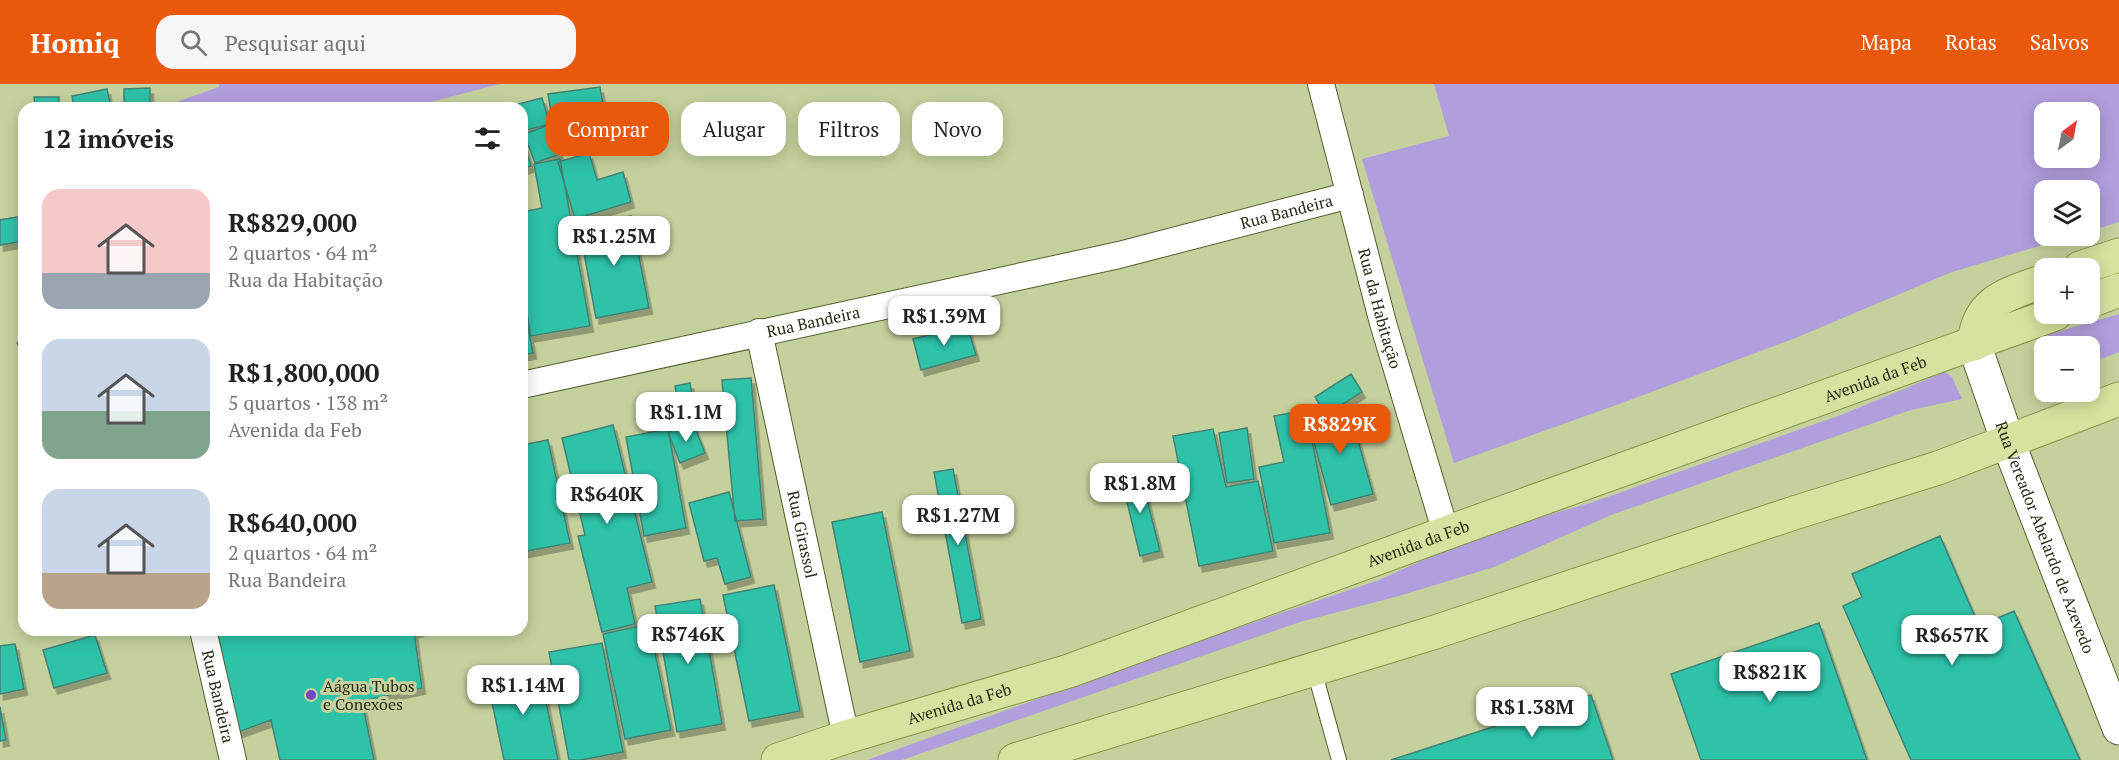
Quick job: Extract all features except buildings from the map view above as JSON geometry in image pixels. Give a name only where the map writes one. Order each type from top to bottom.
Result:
[{"type":"main road","points":[[2100,261],[2119,255]]},
{"type":"main road","points":[[1974,344],[1978,324],[1988,306],[2004,296],[2034,285]]},
{"type":"main road","points":[[2100,297],[2119,290]]},
{"type":"main road","name":"Avenida da Feb","points":[[778,760],[846,737],[1069,671],[2034,322]]},
{"type":"main road","points":[[1016,760],[1429,634],[1794,513],[1938,468],[2119,399]]},
{"type":"street","name":"Rua da Habitação","points":[[1321,84],[1383,323],[1446,533]]},
{"type":"street","name":"Rua Bandeira","points":[[528,384],[1119,255],[1350,195]]},
{"type":"street","name":"Rua Girassol","points":[[759,332],[846,737]]},
{"type":"street","name":"Rua Vereador Abelardo de Azevedo","points":[[1974,344],[2008,442],[2119,728]]},
{"type":"street","name":"Rua Bandeira","points":[[205,636],[233,760]]},
{"type":"lane","points":[[1314,669],[1339,760]]},
{"type":"shaded area","points":[[219,84],[500,84],[430,102],[176,102],[219,87]]},
{"type":"shaded area","points":[[1434,84],[2119,84],[2119,222],[2100,228],[2100,180],[2034,180],[2034,246],[2039,246],[1952,272],[1793,339],[1454,463],[1362,159],[1449,136]]},
{"type":"shaded area","points":[[2119,314],[2119,352],[2100,359],[2100,336],[2047,336],[2084,324],[2100,324],[2100,320]]},
{"type":"shaded area","points":[[1945,372],[1952,377],[1962,399],[1911,410],[1611,515],[1494,567],[1399,596],[1300,622],[902,760],[867,760],[1216,635],[1379,580],[1452,547],[1505,527],[1590,503],[1841,415]]},
{"type":"place","name":"Aágua Tubos e Conexões","points":[[311,695]]}]
